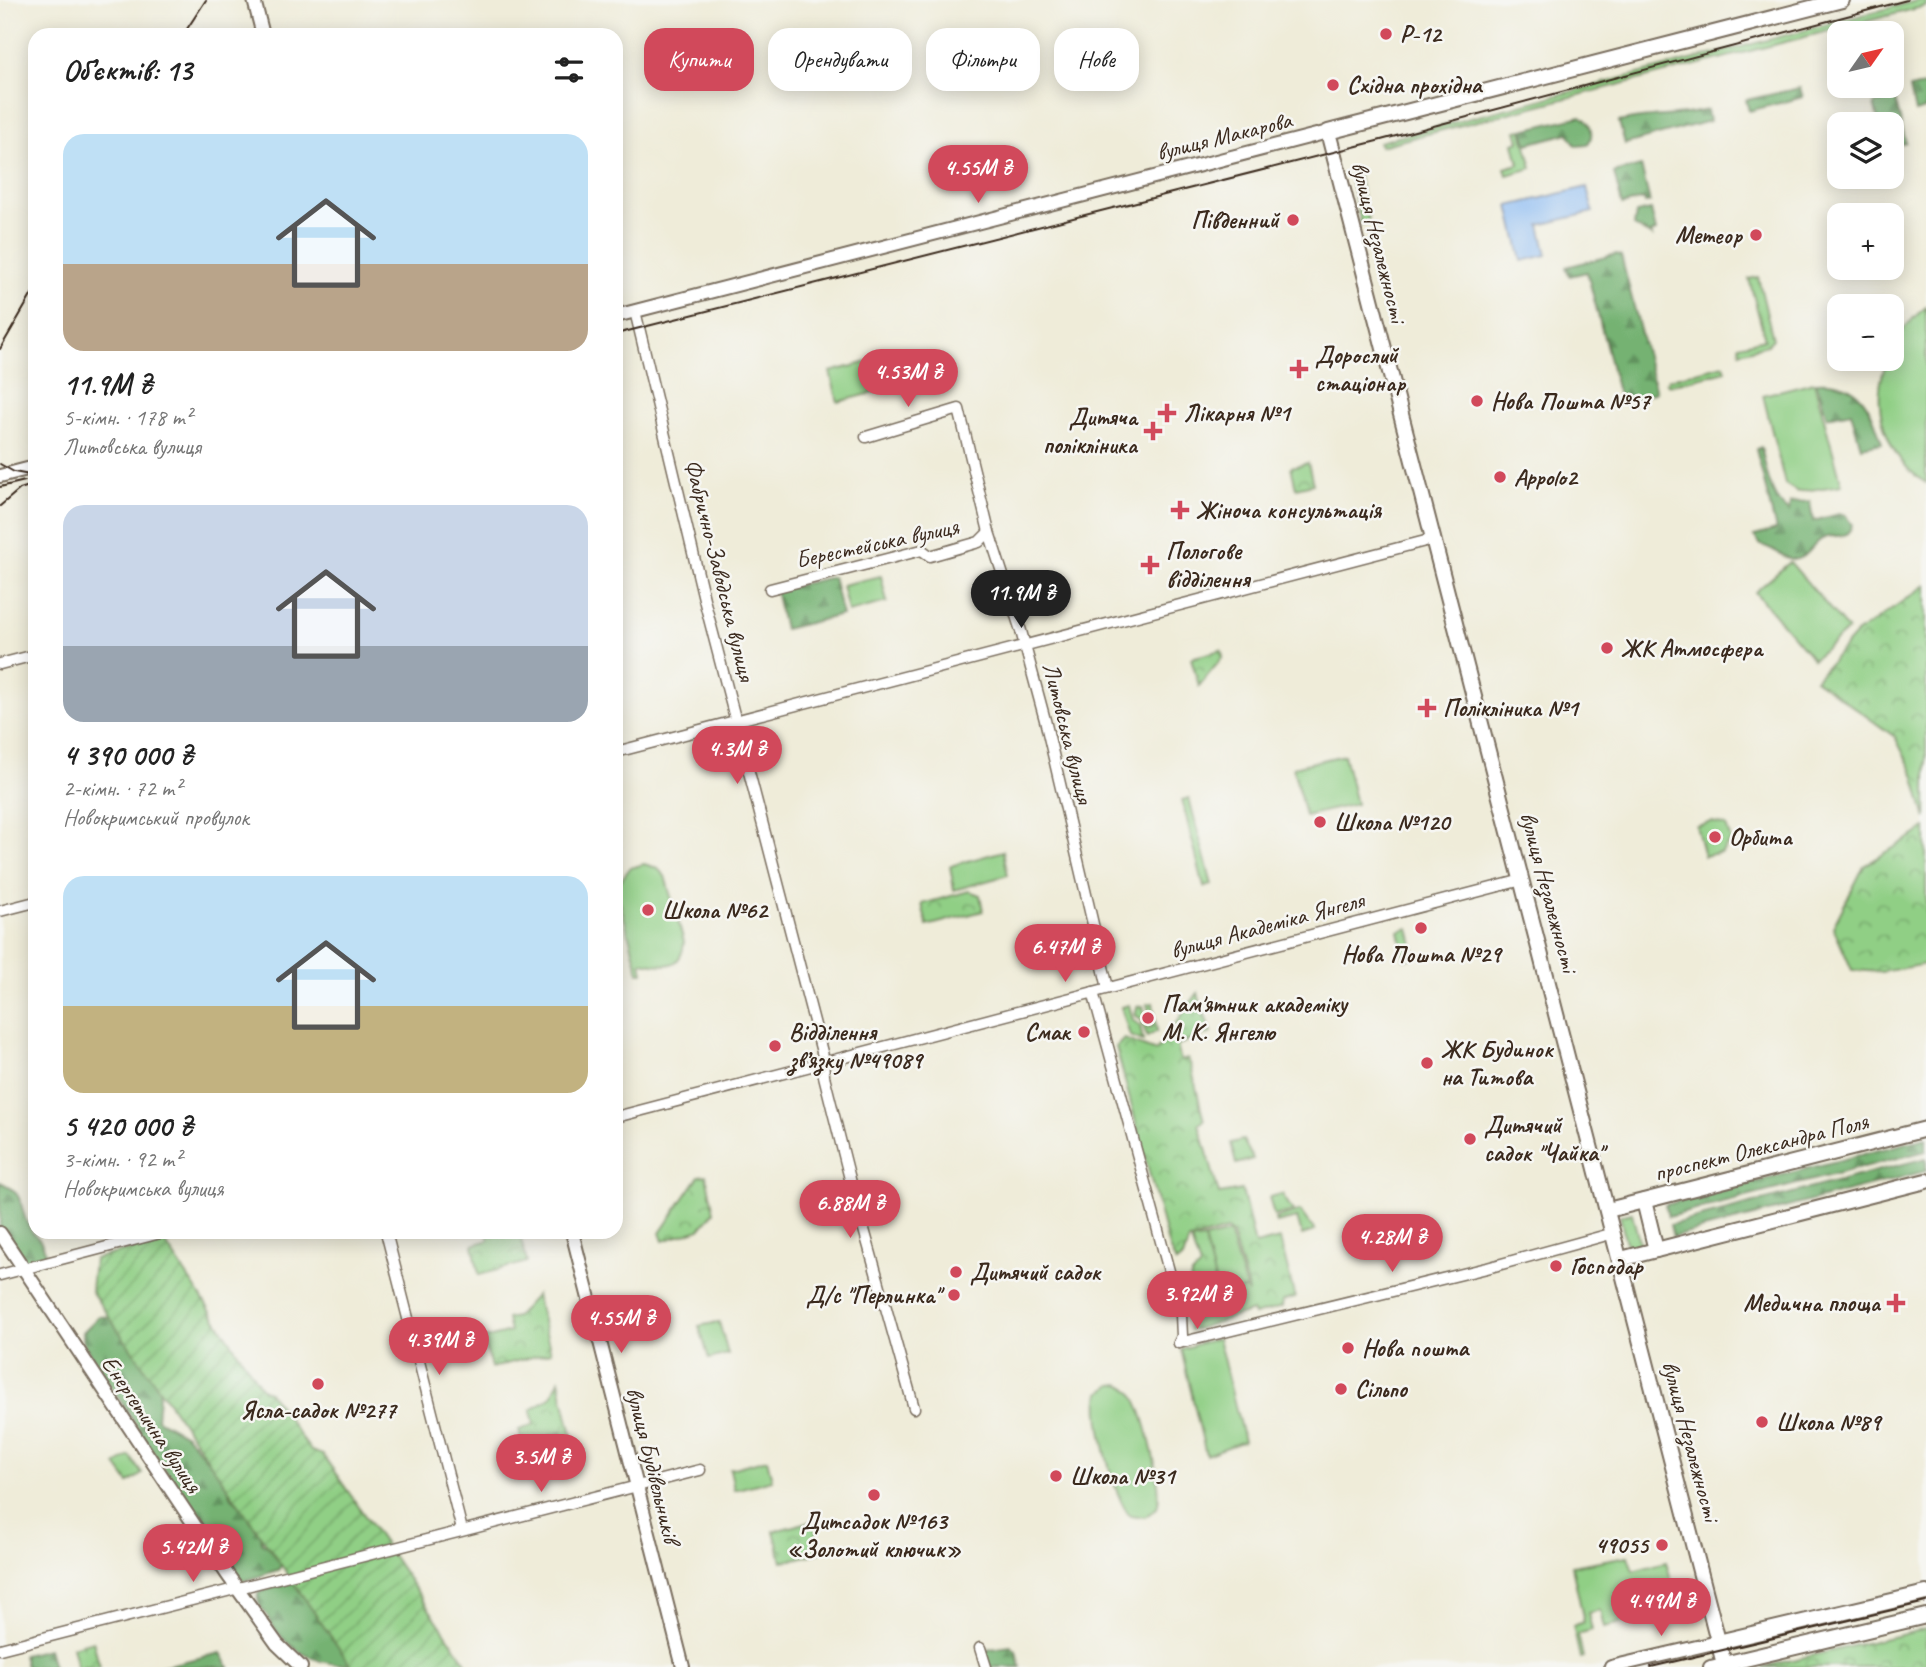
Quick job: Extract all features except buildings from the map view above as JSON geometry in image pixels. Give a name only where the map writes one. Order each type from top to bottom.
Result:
[{"type":"main road","points":[[254,0],[261,28]]},
{"type":"main road","name":"вулиця Макарова","points":[[623,314],[1842,0]]},
{"type":"main road","name":"вулиця Незалежності","points":[[1328,132],[1621,1259],[1718,1642],[1719,1666]]},
{"type":"main road","points":[[0,476],[28,469]]},
{"type":"main road","name":"проспект Олександра Поля","points":[[1608,1210],[1926,1129]]},
{"type":"main road","points":[[1621,1259],[1926,1181]]},
{"type":"main road","points":[[1644,1201],[1656,1250]]},
{"type":"main road","name":"Енергетична вулиця","points":[[0,1233],[237,1588],[276,1644],[301,1667]]},
{"type":"main road","name":"вулиця Будівельників","points":[[574,1239],[683,1667]]},
{"type":"main road","points":[[1611,1667],[1926,1593]]},
{"type":"main road","points":[[1719,1666],[1926,1616]]},
{"type":"street","name":"Фабрично-Заводська вулиця","points":[[635,311],[735,720],[823,1056],[822,1064],[854,1194],[915,1408]]},
{"type":"street","name":"Литовська вулиця","points":[[866,438],[959,409],[989,532],[1025,645],[1108,988]]},
{"type":"street","name":"Берестейська вулиця","points":[[770,589],[922,550],[930,556],[979,542],[989,532]]},
{"type":"street","points":[[623,750],[1433,539]]},
{"type":"street","points":[[0,664],[28,657]]},
{"type":"street","name":"вулиця Академіка Янгеля","points":[[623,1115],[1522,880]]},
{"type":"street","points":[[0,911],[28,904]]},
{"type":"street","points":[[1093,992],[1181,1315],[1182,1336],[1179,1343],[1614,1233]]},
{"type":"street","points":[[0,1275],[137,1239]]},
{"type":"street","points":[[388,1239],[462,1530]]},
{"type":"street","points":[[0,1649],[700,1470]]},
{"type":"street","points":[[981,1648],[985,1667]]},
{"type":"green space","points":[[1926,0],[1926,6],[1868,21],[1840,21]]},
{"type":"green space","points":[[1827,24],[1827,31],[1380,146],[1379,142]]},
{"type":"green space","points":[[1926,85],[1926,109],[1915,112],[1910,89]]},
{"type":"green space","points":[[1800,88],[1803,97],[1749,111],[1746,100]]},
{"type":"green space","points":[[1895,99],[1898,112],[1876,112],[1874,104]]},
{"type":"green space","points":[[1707,110],[1709,121],[1625,144],[1619,122],[1685,114]]},
{"type":"green space","points":[[1581,116],[1591,129],[1591,138],[1587,145],[1576,146],[1569,133],[1527,144],[1523,130]]},
{"type":"green space","points":[[1522,130],[1532,168],[1507,175],[1505,168],[1519,164],[1514,143],[1519,141],[1516,131]]},
{"type":"green space","points":[[1641,166],[1650,202],[1645,203],[1644,199],[1622,205],[1614,173]]},
{"type":"green space","points":[[1357,172],[1369,222],[1361,224],[1351,180]]},
{"type":"green space","points":[[1651,210],[1656,231],[1651,233],[1652,236],[1634,226],[1636,213]]},
{"type":"green space","points":[[1617,254],[1621,256],[1656,392],[1624,403],[1620,400],[1587,272],[1569,276],[1566,267]]},
{"type":"green space","points":[[1758,277],[1773,339],[1767,345],[1740,352],[1739,345],[1765,339],[1749,279]]},
{"type":"green space","points":[[1926,307],[1926,483],[1900,459],[1884,428],[1881,411],[1880,393],[1884,371],[1904,371],[1904,330]]},
{"type":"green space","points":[[876,360],[884,390],[838,402],[830,372]]},
{"type":"green space","points":[[1724,365],[1726,371],[1670,385],[1666,383],[1669,379]]},
{"type":"green space","points":[[1814,382],[1842,485],[1798,492],[1785,484],[1763,395]]},
{"type":"green space","points":[[1816,382],[1831,382],[1853,390],[1868,407],[1882,443],[1861,447],[1851,412],[1827,417]]},
{"type":"green space","points":[[1761,447],[1770,483],[1782,506],[1789,512],[1790,503],[1810,501],[1813,521],[1839,514],[1846,516],[1852,525],[1850,530],[1841,536],[1820,540],[1797,559],[1788,558],[1761,545],[1754,536],[1776,530],[1756,449]]},
{"type":"green space","points":[[1308,463],[1313,484],[1296,488],[1291,467]]},
{"type":"green space","points":[[1790,562],[1848,630],[1813,659],[1755,592]]},
{"type":"green space","points":[[881,576],[887,602],[848,612],[842,585]]},
{"type":"green space","points":[[833,577],[842,615],[784,629],[775,590]]},
{"type":"green space","points":[[1926,585],[1926,819],[1914,774],[1895,737],[1815,679],[1856,634]]},
{"type":"green space","points":[[1221,650],[1223,657],[1199,686],[1191,658]]},
{"type":"green space","points":[[1344,755],[1356,804],[1305,816],[1293,767]]},
{"type":"green space","points":[[1189,798],[1212,885],[1204,887],[1182,800]]},
{"type":"green space","points":[[1712,822],[1726,826],[1731,840],[1722,852],[1704,856],[1696,826]]},
{"type":"green space","points":[[1926,828],[1926,964],[1882,972],[1852,970],[1833,927],[1864,866]]},
{"type":"green space","points":[[1003,851],[1008,875],[954,890],[950,866]]},
{"type":"green space","points":[[644,864],[657,868],[665,876],[684,942],[679,959],[674,963],[662,965],[641,962],[643,973],[639,973],[623,913],[623,877],[630,868]]},
{"type":"green space","points":[[969,891],[980,895],[983,911],[927,926],[922,904]]},
{"type":"green space","points":[[1409,928],[1416,957],[1405,960],[1399,931]]},
{"type":"green space","points":[[1198,993],[1211,1033],[1177,1045],[1181,1061],[1188,1059],[1191,1066],[1204,1121],[1199,1124],[1219,1194],[1242,1190],[1255,1245],[1280,1239],[1295,1298],[1283,1301],[1282,1307],[1254,1315],[1252,1311],[1190,1331],[1187,1309],[1191,1276],[1200,1267],[1191,1241],[1204,1239],[1219,1296],[1246,1289],[1248,1294],[1247,1285],[1232,1234],[1227,1230],[1189,1240],[1183,1258],[1176,1263],[1169,1248],[1116,1047],[1124,1039],[1156,1051]]},
{"type":"green space","points":[[1153,1003],[1157,1031],[1147,1037],[1141,1019],[1135,1015],[1137,1007],[1143,1006],[1148,1028],[1153,1027],[1147,1004]]},
{"type":"green space","points":[[1129,1005],[1133,1020],[1140,1026],[1143,1041],[1130,1036],[1121,1007]]},
{"type":"green space","points":[[1926,1138],[1926,1151],[1668,1217],[1665,1205]]},
{"type":"green space","points":[[1243,1140],[1253,1159],[1236,1164],[1231,1143]]},
{"type":"green space","points":[[1926,1158],[1926,1171],[1673,1237],[1670,1225]]},
{"type":"green space","points":[[706,1175],[714,1212],[700,1229],[663,1241],[660,1233],[699,1176]]},
{"type":"green space","points":[[0,1182],[18,1196],[28,1225],[28,1239],[38,1239],[46,1254],[40,1262],[27,1265],[0,1242]]},
{"type":"green space","points":[[1282,1194],[1293,1211],[1274,1216],[1269,1197]]},
{"type":"green space","points":[[1300,1211],[1315,1231],[1302,1235],[1297,1218],[1276,1223],[1275,1219]]},
{"type":"green space","points":[[1632,1213],[1640,1245],[1627,1248],[1620,1216]]},
{"type":"green space","points":[[1229,1233],[1246,1289],[1219,1296],[1204,1239]]},
{"type":"green space","points":[[521,1239],[527,1262],[479,1275],[473,1245],[489,1240]]},
{"type":"green space","points":[[164,1241],[263,1390],[269,1392],[311,1451],[323,1455],[469,1667],[352,1667],[91,1291],[94,1259]]},
{"type":"green space","points":[[536,1295],[551,1352],[491,1368],[484,1339],[510,1332],[507,1319],[516,1317]]},
{"type":"green space","points":[[99,1316],[118,1319],[160,1385],[157,1419],[186,1435],[225,1480],[232,1498],[243,1507],[261,1534],[262,1543],[273,1549],[282,1564],[278,1570],[243,1581],[238,1575],[207,1525],[161,1464],[83,1343],[83,1332]]},
{"type":"green space","points":[[719,1322],[728,1354],[709,1359],[699,1326]]},
{"type":"green space","points":[[1218,1338],[1244,1441],[1206,1455],[1181,1349]]},
{"type":"green space","points":[[559,1380],[576,1452],[567,1454],[562,1432],[522,1442],[519,1430],[534,1425],[531,1410],[552,1396]]},
{"type":"green space","points":[[1120,1384],[1131,1391],[1138,1404],[1156,1468],[1157,1508],[1145,1517],[1130,1515],[1124,1506],[1102,1437],[1099,1419],[1100,1393],[1112,1385]]},
{"type":"green space","points":[[561,1434],[566,1456],[527,1465],[522,1443]]},
{"type":"green space","points":[[130,1456],[142,1474],[129,1483],[116,1465]]},
{"type":"green space","points":[[767,1459],[772,1480],[734,1490],[730,1469]]},
{"type":"green space","points":[[813,1521],[822,1552],[782,1562],[774,1531]]},
{"type":"green space","points":[[1628,1556],[1633,1571],[1666,1562],[1672,1583],[1653,1588],[1655,1596],[1645,1598],[1642,1592],[1634,1594],[1638,1619],[1604,1627],[1600,1610],[1588,1613],[1592,1630],[1578,1634],[1583,1657],[1580,1658],[1573,1626],[1584,1622],[1572,1566]]},
{"type":"green space","points":[[289,1581],[306,1582],[350,1664],[312,1658],[291,1645],[274,1627],[259,1603],[258,1593]]},
{"type":"green space","points":[[1926,1629],[1926,1667],[1762,1667]]},
{"type":"green space","points":[[93,1641],[100,1667],[77,1667],[72,1647]]},
{"type":"green space","points":[[1011,1646],[1016,1651],[1020,1667],[989,1667],[985,1654],[990,1649]]},
{"type":"green space","points":[[48,1649],[53,1667],[26,1667],[23,1655]]},
{"type":"green space","points":[[221,1653],[229,1667],[159,1667]]},
{"type":"water","points":[[1587,187],[1593,212],[1540,225],[1547,255],[1522,261],[1509,206]]},
{"type":"tram line","points":[[188,28],[206,0]]},
{"type":"tram line","points":[[623,332],[1381,140],[1907,0]]},
{"type":"tram line","points":[[0,349],[28,301]]},
{"type":"tram line","points":[[0,464],[14,472],[28,475]]},
{"type":"tram line","points":[[0,487],[25,481]]},
{"type":"tram line","points":[[0,506],[20,489],[28,486]]},
{"type":"tram line","points":[[1651,1667],[1926,1602]]},
{"type":"place","name":"Р-12","points":[[1386,34]]},
{"type":"place","name":"Східна прохідна","points":[[1333,85]]},
{"type":"place","name":"Південний","points":[[1293,220]]},
{"type":"place","name":"Метеор","points":[[1756,235]]},
{"type":"place","name":"Дорослий стаціонар","points":[[1299,369]]},
{"type":"place","name":"Нова Пошта №57","points":[[1477,401]]},
{"type":"place","name":"Лікарня №1","points":[[1167,413]]},
{"type":"place","name":"Дитяча полікліника","points":[[1153,431]]},
{"type":"place","name":"Appolo2","points":[[1500,477]]},
{"type":"place","name":"Жіноча консультація","points":[[1180,510]]},
{"type":"place","name":"Пологове відділення","points":[[1150,565]]},
{"type":"place","name":"ЖК Атмосфера","points":[[1607,648]]},
{"type":"place","name":"Полікліника №1","points":[[1427,708]]},
{"type":"place","name":"Школа №120","points":[[1320,822]]},
{"type":"place","name":"Орбита","points":[[1715,837]]},
{"type":"place","name":"Школа №62","points":[[648,910]]},
{"type":"place","name":"Нова Пошта №29","points":[[1421,928]]},
{"type":"place","name":"Пам'ятник академіку М. К. Янгелю","points":[[1148,1018]]},
{"type":"place","name":"Смак","points":[[1084,1032]]},
{"type":"place","name":"Відділення зв’язку №49089","points":[[775,1046]]},
{"type":"place","name":"ЖК Будинок на Титова","points":[[1427,1063]]},
{"type":"place","name":"Дитячий садок \"Чайка\"","points":[[1470,1139]]},
{"type":"place","name":"Господар","points":[[1556,1266]]},
{"type":"place","name":"Дитячий садок","points":[[956,1272]]},
{"type":"place","name":"Д/с \"Перлинка\"","points":[[954,1295]]},
{"type":"place","name":"Медична площа","points":[[1896,1303]]},
{"type":"place","name":"Нова пошта","points":[[1348,1348]]},
{"type":"place","name":"Ясла-садок №277","points":[[318,1384]]},
{"type":"place","name":"Сільпо","points":[[1341,1389]]},
{"type":"place","name":"Школа №89","points":[[1762,1422]]},
{"type":"place","name":"Школа №31","points":[[1056,1476]]},
{"type":"place","name":"Дитсадок №163 «Золотий ключик»","points":[[874,1495]]},
{"type":"place","name":"49055","points":[[1662,1545]]}]
